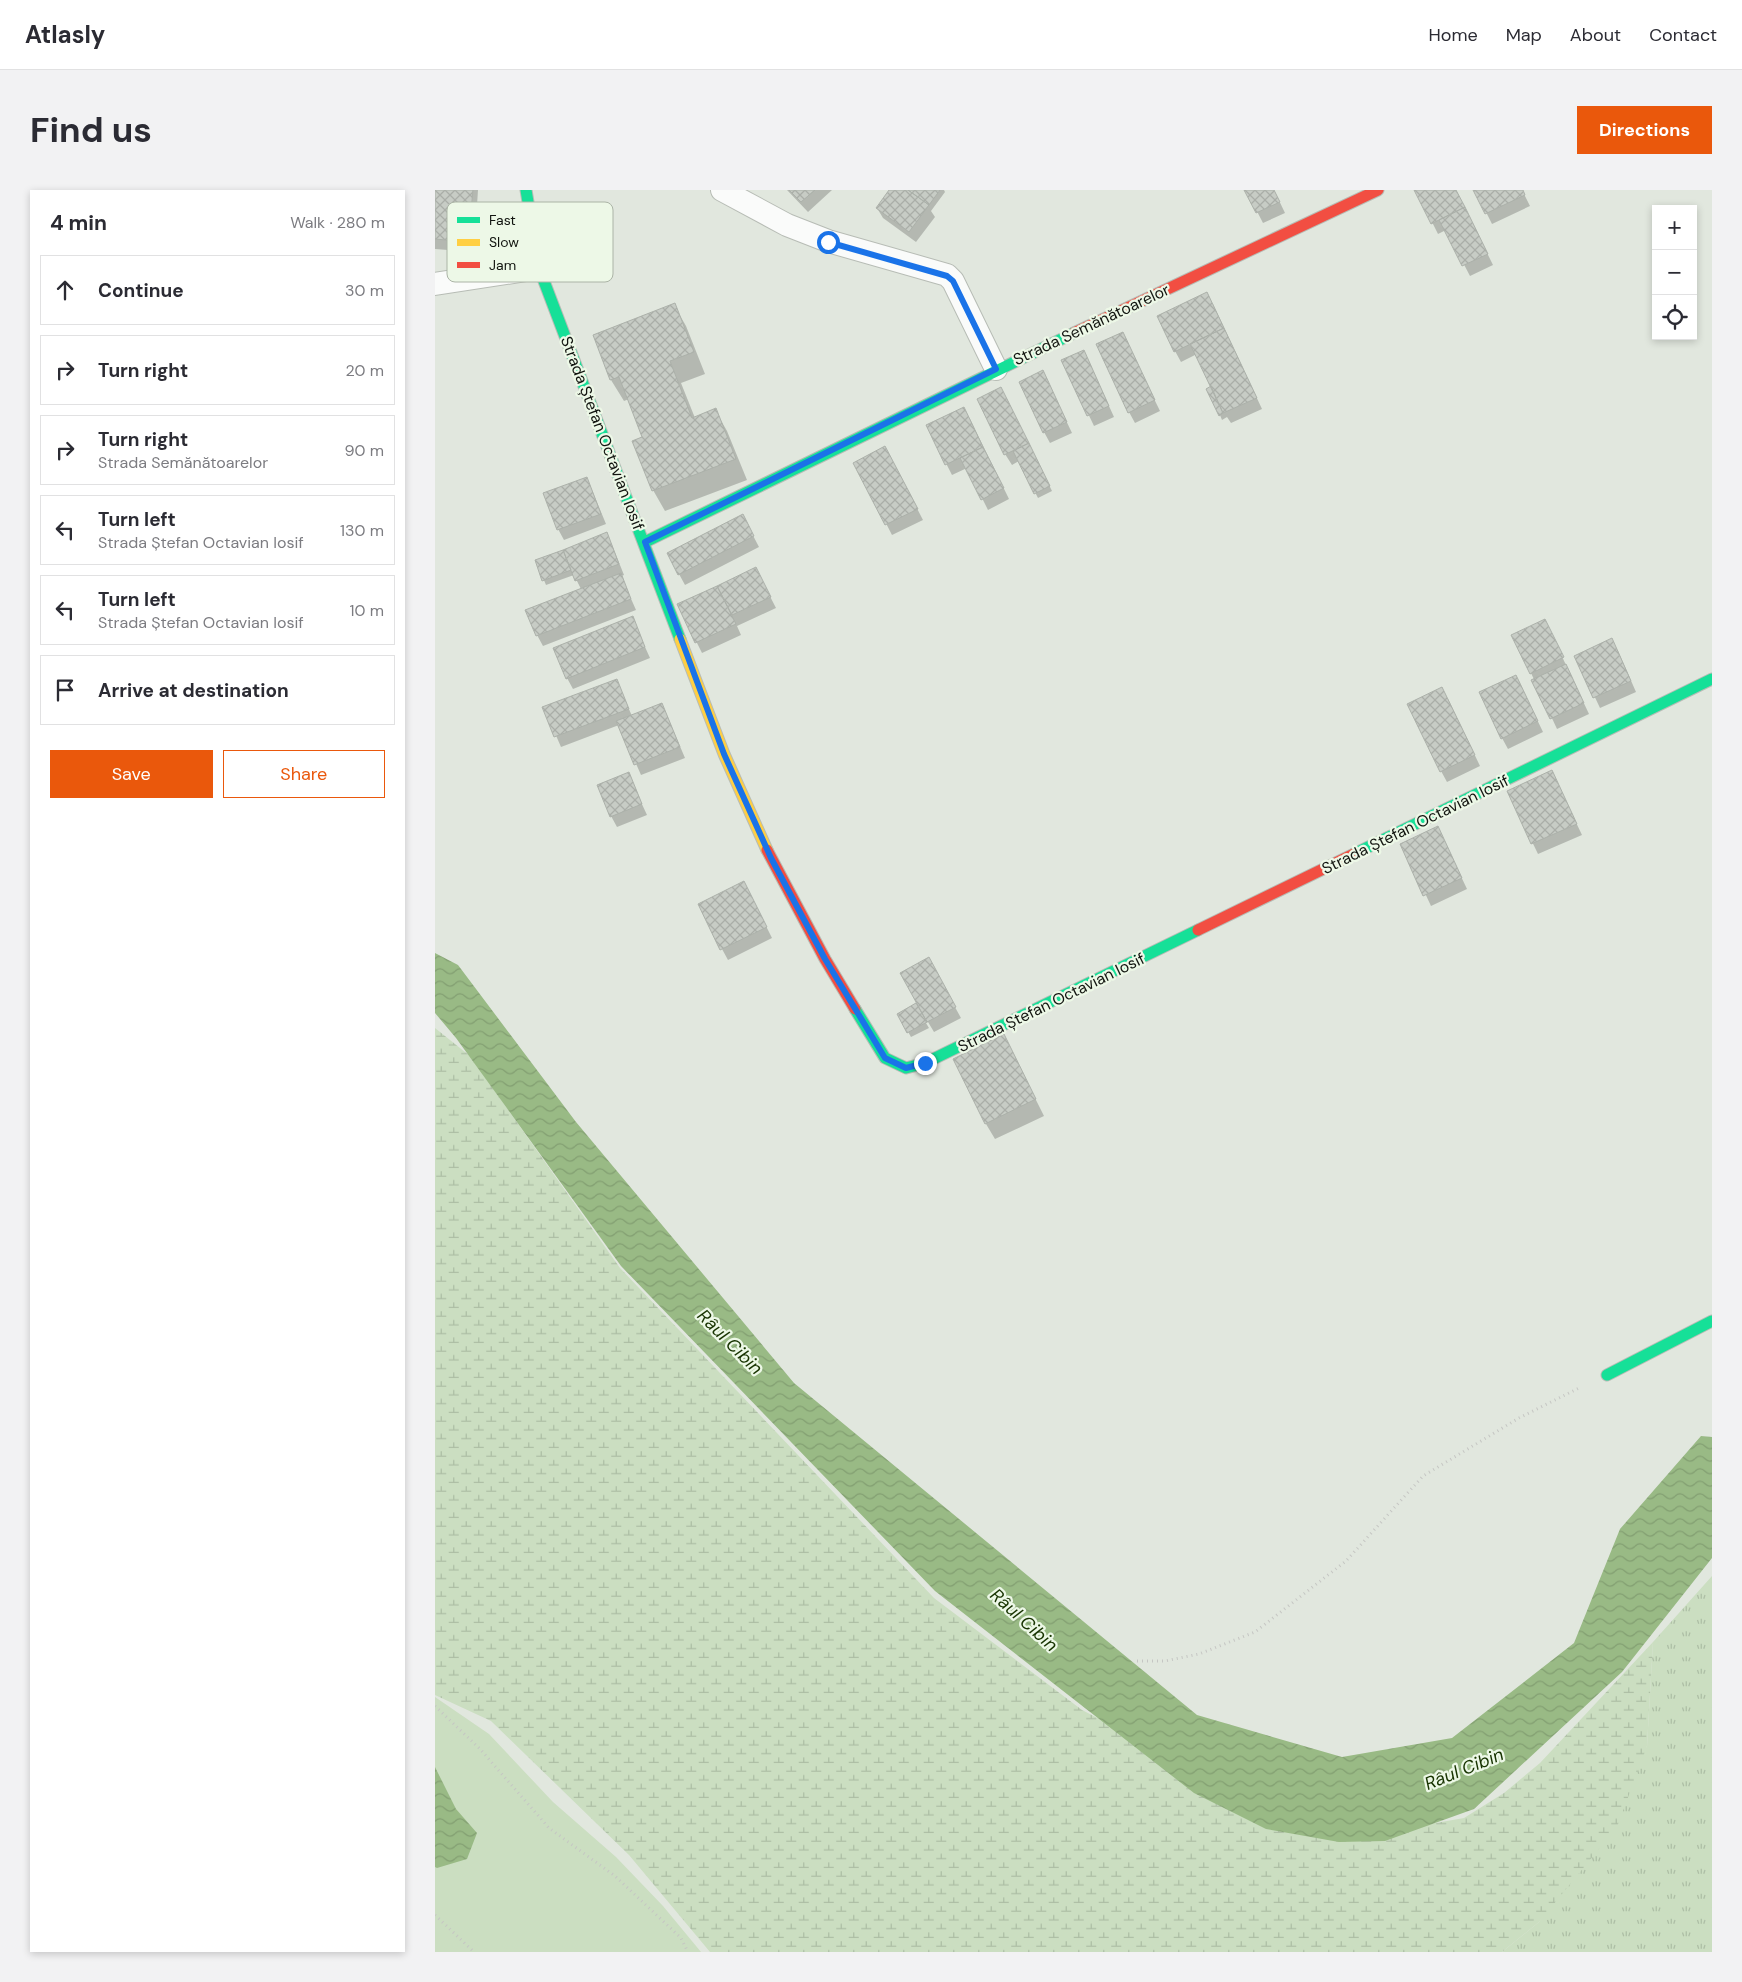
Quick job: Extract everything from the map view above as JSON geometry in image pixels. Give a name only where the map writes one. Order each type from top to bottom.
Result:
[{"type":"street","points":[[722,190],[787,225],[828,242],[947,276],[953,281],[996,369]]},
{"type":"street","name":"Strada Semănătoarelor","points":[[645,542],[996,369],[1378,190]]},
{"type":"street","points":[[435,284],[448,282]]},
{"type":"street","name":"Strada Ștefan Octavian Iosif","points":[[544,282],[645,542],[724,754],[771,858],[825,959],[885,1058],[906,1068],[934,1059],[1712,679]]},
{"type":"street","points":[[1607,1375],[1712,1321]]},
{"type":"path","points":[[1137,1661],[1165,1661],[1199,1654],[1255,1632],[1346,1561],[1423,1476],[1519,1418],[1607,1375]]},
{"type":"path","points":[[435,1706],[480,1749],[549,1828],[615,1876],[681,1938],[688,1952]]},
{"type":"path","points":[[435,1915],[474,1952]]},
{"type":"green space","points":[[435,1028],[470,1056],[620,1268],[934,1598],[1082,1710],[1289,1816],[1390,1831],[1464,1818],[1504,1793],[1540,1763],[1653,1642],[1647,1746],[1617,1827],[1539,1922],[1502,1952],[710,1952],[629,1855],[491,1721],[435,1695]]},
{"type":"green space","points":[[1712,1576],[1712,1952],[1502,1952],[1539,1922],[1647,1746],[1653,1642]]},
{"type":"green space","points":[[435,1697],[489,1734],[553,1802],[616,1857],[663,1906],[701,1952],[435,1952]]},
{"type":"water","name":"Râul Cibin","points":[[435,953],[458,965],[576,1122],[794,1383],[1197,1715],[1342,1757],[1452,1738],[1574,1643],[1620,1529],[1701,1436],[1712,1437],[1712,1558],[1622,1672],[1474,1809],[1385,1841],[1339,1842],[1266,1829],[1194,1793],[935,1591],[621,1266],[456,1038],[435,1013]]},
{"type":"water","points":[[435,1767],[456,1809],[477,1833],[467,1859],[437,1868],[435,1867]]},
{"type":"building","points":[[435,190],[473,190],[472,202],[447,202],[447,240],[435,239]]},
{"type":"building","points":[[789,190],[815,190],[801,202]]},
{"type":"building","points":[[889,190],[908,190],[929,205],[909,232],[876,208]]},
{"type":"building","points":[[908,190],[940,190],[929,205]]},
{"type":"building","points":[[1244,190],[1274,190],[1280,202],[1256,213]]},
{"type":"building","points":[[1414,190],[1456,190],[1465,207],[1431,224]]},
{"type":"building","points":[[1473,190],[1523,190],[1525,195],[1485,214]]},
{"type":"building","points":[[1465,207],[1488,254],[1462,266],[1439,220]]},
{"type":"building","points":[[1207,292],[1224,328],[1174,352],[1157,316]]},
{"type":"building","points":[[675,303],[694,352],[670,361],[692,418],[716,408],[736,459],[652,491],[632,441],[642,437],[619,377],[610,380],[593,335]]},
{"type":"building","points":[[1224,328],[1257,398],[1223,413],[1190,344]]},
{"type":"building","points":[[1123,332],[1155,400],[1128,413],[1096,344]]},
{"type":"building","points":[[1084,350],[1109,406],[1087,416],[1061,360]]},
{"type":"building","points":[[1043,370],[1067,422],[1043,433],[1019,382]]},
{"type":"building","points":[[1211,386],[1223,413],[1219,416],[1206,389]]},
{"type":"building","points":[[1001,387],[1029,443],[1004,455],[977,399]]},
{"type":"building","points":[[964,407],[983,447],[945,465],[926,425]]},
{"type":"building","points":[[1029,443],[1050,486],[1034,494],[1013,451]]},
{"type":"building","points":[[885,446],[918,509],[885,525],[853,463]]},
{"type":"building","points":[[983,447],[1004,488],[981,500],[960,458]]},
{"type":"building","points":[[587,477],[601,514],[557,530],[543,493]]},
{"type":"building","points":[[743,514],[754,536],[678,575],[667,553]]},
{"type":"building","points":[[607,532],[619,564],[575,581],[563,550]]},
{"type":"building","points":[[563,550],[571,570],[542,581],[535,560]]},
{"type":"building","points":[[756,567],[771,597],[732,615],[717,586]]},
{"type":"building","points":[[621,573],[631,599],[536,636],[525,610]]},
{"type":"building","points":[[717,586],[736,624],[695,643],[677,604]]},
{"type":"building","points":[[633,616],[645,647],[566,679],[553,648]]},
{"type":"building","points":[[1545,619],[1564,657],[1530,674],[1511,635]]},
{"type":"building","points":[[1612,638],[1631,681],[1593,698],[1574,656]]},
{"type":"building","points":[[1566,664],[1584,703],[1550,719],[1531,680]]},
{"type":"building","points":[[1516,675],[1538,721],[1501,739],[1479,692]]},
{"type":"building","points":[[617,679],[629,709],[554,737],[542,707]]},
{"type":"building","points":[[1442,687],[1475,755],[1440,772],[1407,704]]},
{"type":"building","points":[[662,703],[680,747],[634,765],[616,721]]},
{"type":"building","points":[[1552,770],[1577,824],[1531,844],[1507,791]]},
{"type":"building","points":[[629,772],[642,804],[610,817],[597,785]]},
{"type":"building","points":[[1438,826],[1462,878],[1423,896],[1400,844]]},
{"type":"building","points":[[744,881],[767,927],[720,950],[698,904]]},
{"type":"building","points":[[929,957],[956,1007],[927,1022],[900,973]]},
{"type":"building","points":[[916,1003],[927,1022],[907,1033],[897,1014]]},
{"type":"building","points":[[1004,1034],[1036,1099],[985,1124],[953,1059]]},
{"type":"traffic: fast","points":[[526,190],[528,202]]},
{"type":"traffic: fast","points":[[544,282],[680,639]]},
{"type":"traffic: fast","points":[[645,542],[1074,333]]},
{"type":"traffic: fast","points":[[1354,854],[1712,679]]},
{"type":"traffic: fast","points":[[855,1009],[885,1058],[906,1068],[925,1063],[1198,930]]},
{"type":"traffic: fast","points":[[1607,1375],[1712,1321]]},
{"type":"traffic: slow","points":[[680,639],[724,754],[767,850]]},
{"type":"traffic: jam","points":[[1074,333],[1378,190]]},
{"type":"traffic: jam","points":[[767,850],[825,959],[855,1009]]},
{"type":"traffic: jam","points":[[1198,930],[1354,854]]},
{"type":"route","points":[[828,242],[947,276],[953,281],[996,369],[645,542],[724,754],[771,858],[825,959],[885,1058],[906,1068],[925,1063]]}]
